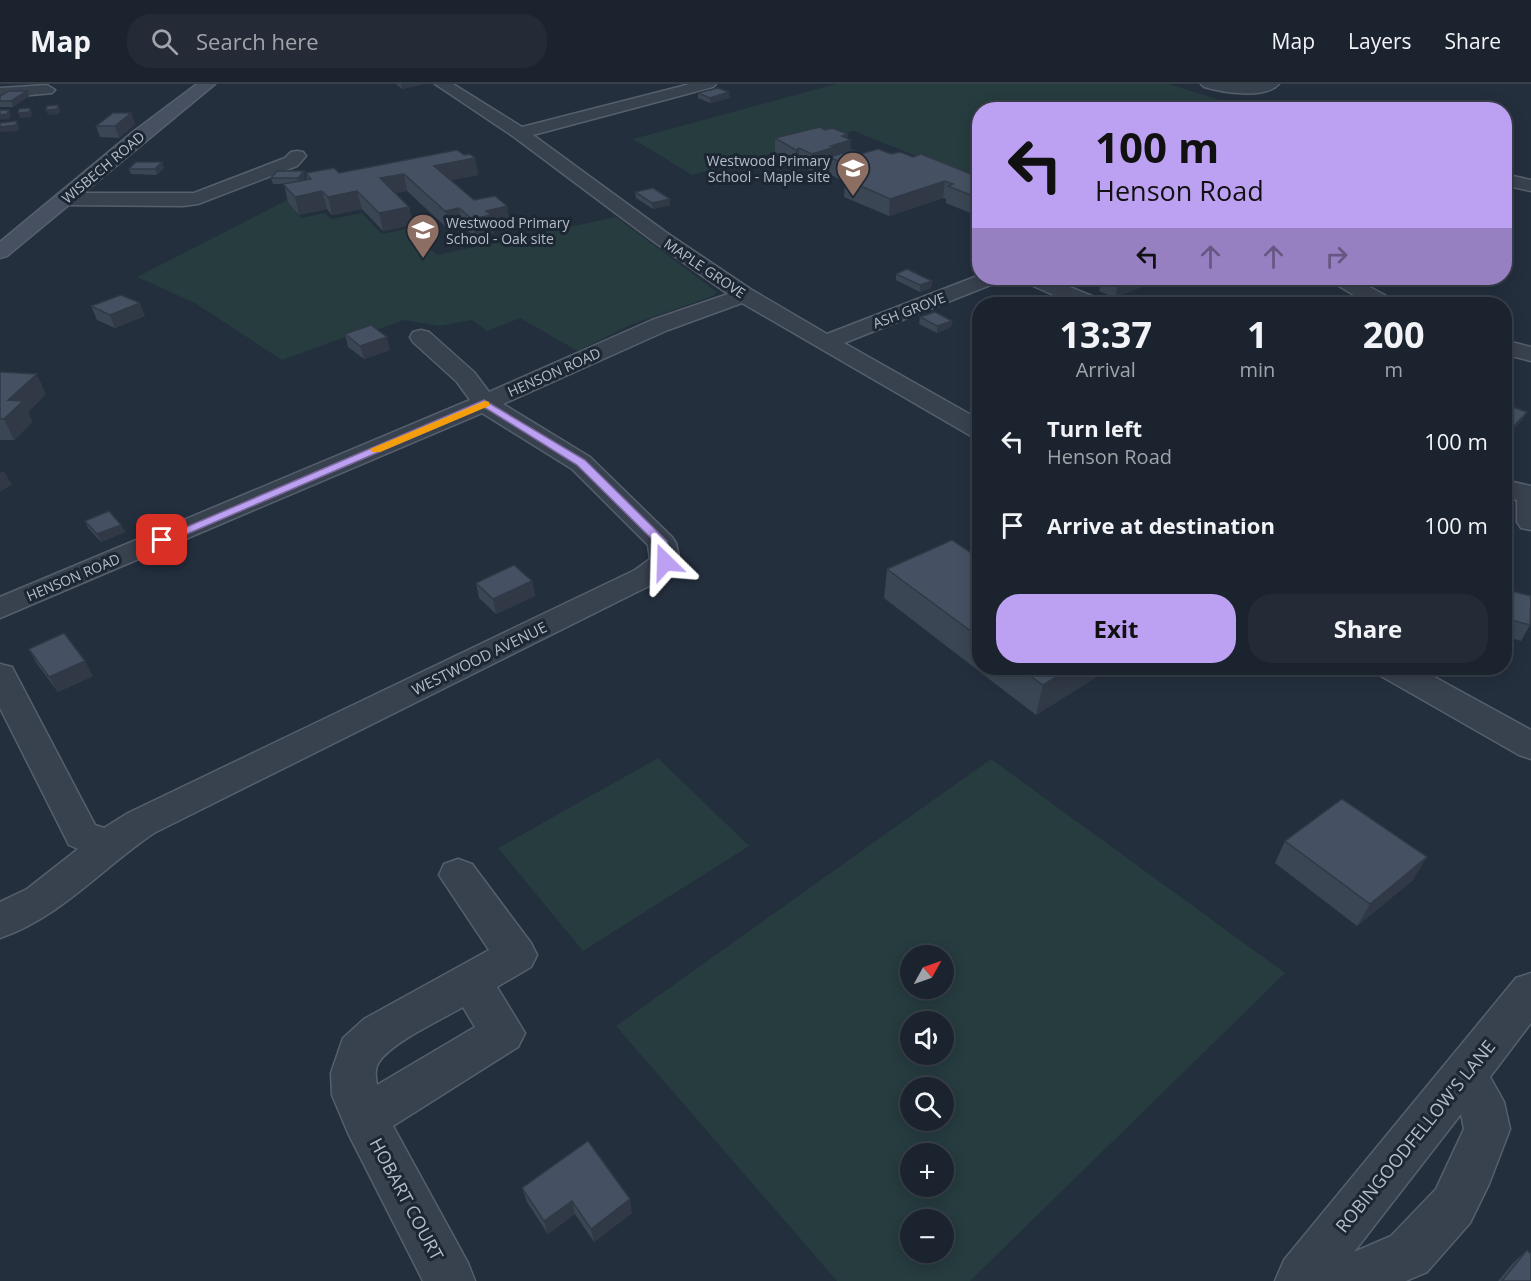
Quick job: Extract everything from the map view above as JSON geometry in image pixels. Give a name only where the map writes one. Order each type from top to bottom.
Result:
[{"type":"main road","name":"WISBECH ROAD","points":[[0,252],[139,136],[207,84]]},
{"type":"street","name":"MAPLE GROVE","points":[[443,84],[520,133],[660,237],[744,295],[972,426]]},
{"type":"street","points":[[1209,84],[1235,91],[1250,90],[1271,84]]},
{"type":"street","points":[[520,133],[702,85]]},
{"type":"street","points":[[0,93],[52,87]]},
{"type":"street","points":[[33,100],[52,87]]},
{"type":"street","points":[[64,199],[183,200],[198,198],[291,162],[297,156]]},
{"type":"street","points":[[1512,181],[1531,186]]},
{"type":"street","name":"ASH GROVE","points":[[826,342],[974,285]]},
{"type":"street","points":[[1047,285],[1075,297]]},
{"type":"street","points":[[1350,285],[1371,297]]},
{"type":"street","name":"HENSON ROAD","points":[[0,608],[484,403],[660,325],[744,295]]},
{"type":"street","name":"WESTWOOD AVENUE","points":[[0,921],[41,900],[108,845],[141,823],[646,576],[665,562],[662,543],[581,463],[484,403],[466,377],[421,337]]},
{"type":"street","points":[[1512,349],[1531,354]]},
{"type":"street","points":[[1512,490],[1531,494],[1531,522]]},
{"type":"street","points":[[0,675],[82,835],[108,845]]},
{"type":"street","points":[[1405,675],[1531,746]]},
{"type":"street","name":"HOBART COURT","points":[[450,1281],[364,1118],[355,1095],[353,1073],[359,1052],[380,1033],[516,955],[458,875]]},
{"type":"street","points":[[364,1118],[503,1033],[470,981]]},
{"type":"street","name":"ROBINGOODFELLOW'S LANE","points":[[1301,1280],[1531,992]]},
{"type":"street","points":[[1301,1280],[1352,1279],[1409,1254],[1454,1206],[1487,1129],[1481,1102],[1463,1077]]},
{"type":"green space","points":[[836,84],[1169,84],[1226,102],[972,102],[972,178],[854,131],[692,175],[633,139]]},
{"type":"green space","name":"Westwood Primary School - Oak site","points":[[287,200],[301,218],[325,213],[331,219],[362,213],[382,234],[409,228],[437,255],[616,217],[717,292],[713,296],[630,325],[578,351],[520,318],[487,331],[472,320],[439,326],[404,320],[379,329],[373,327],[282,360],[195,303],[137,277]]},
{"type":"green space","points":[[658,758],[749,846],[583,951],[498,848]]},
{"type":"green space","points":[[991,759],[1285,973],[970,1281],[837,1281],[616,1026]]},
{"type":"building","points":[[718,88],[729,92],[710,98],[698,93]]},
{"type":"building","points":[[9,91],[27,91],[11,101],[0,101],[0,96]]},
{"type":"building","points":[[58,105],[57,109],[46,110],[47,106]]},
{"type":"building","points":[[30,108],[29,112],[18,113],[19,109]]},
{"type":"building","points":[[0,110],[9,110],[7,114],[0,115]]},
{"type":"building","points":[[113,113],[131,113],[115,126],[96,126]]},
{"type":"building","points":[[17,121],[16,125],[0,127],[0,123]]},
{"type":"building","points":[[820,127],[825,130],[832,128],[848,134],[842,136],[851,140],[812,154],[799,148],[796,150],[775,138]]},
{"type":"building","points":[[878,149],[891,154],[900,152],[913,157],[921,154],[972,174],[972,196],[948,186],[953,184],[945,181],[890,199],[845,179],[866,173],[829,157],[853,150],[861,154]]},
{"type":"building","points":[[457,150],[475,158],[434,166],[474,200],[495,196],[507,206],[486,211],[491,215],[472,219],[459,208],[445,211],[404,174],[380,178],[409,207],[379,213],[357,191],[328,197],[322,191],[295,197],[283,184],[311,179],[306,173],[334,168],[339,173]]},
{"type":"building","points":[[136,162],[162,162],[155,169],[129,169]]},
{"type":"building","points":[[277,171],[304,171],[298,178],[271,178]]},
{"type":"building","points":[[653,188],[670,199],[652,203],[635,192]]},
{"type":"building","points":[[907,269],[932,281],[920,285],[896,274]]},
{"type":"building","points":[[121,295],[140,303],[110,315],[91,306]]},
{"type":"building","points":[[935,312],[952,321],[937,326],[920,317]]},
{"type":"building","points":[[371,325],[387,337],[360,346],[345,334]]},
{"type":"building","points":[[0,372],[37,374],[8,400],[23,401],[4,419],[0,419]]},
{"type":"building","points":[[1512,407],[1527,412],[1515,425],[1512,424]]},
{"type":"building","points":[[109,511],[121,525],[97,534],[85,521]]},
{"type":"building","points":[[952,540],[972,554],[972,632],[887,569]]},
{"type":"building","points":[[514,565],[532,581],[493,599],[476,583]]},
{"type":"building","points":[[1512,591],[1531,596],[1530,625],[1512,620]]},
{"type":"building","points":[[64,633],[85,661],[49,677],[29,649]]},
{"type":"building","points":[[1029,675],[1059,675],[1043,685]]},
{"type":"building","points":[[1342,799],[1427,857],[1370,904],[1285,841]]},
{"type":"building","points":[[588,1141],[630,1199],[591,1229],[572,1201],[544,1221],[522,1188]]},
{"type":"building","points":[[1527,1250],[1531,1254],[1531,1281],[1502,1281]]},
{"type":"slow traffic","points":[[376,449],[485,404]]},
{"type":"place","name":"Westwood Primary School - Maple site","points":[[853,197]]},
{"type":"place","name":"Westwood Primary School - Oak site","points":[[423,259]]},
{"type":"route","points":[[162,540],[484,403],[581,463],[662,543],[665,562]]}]
